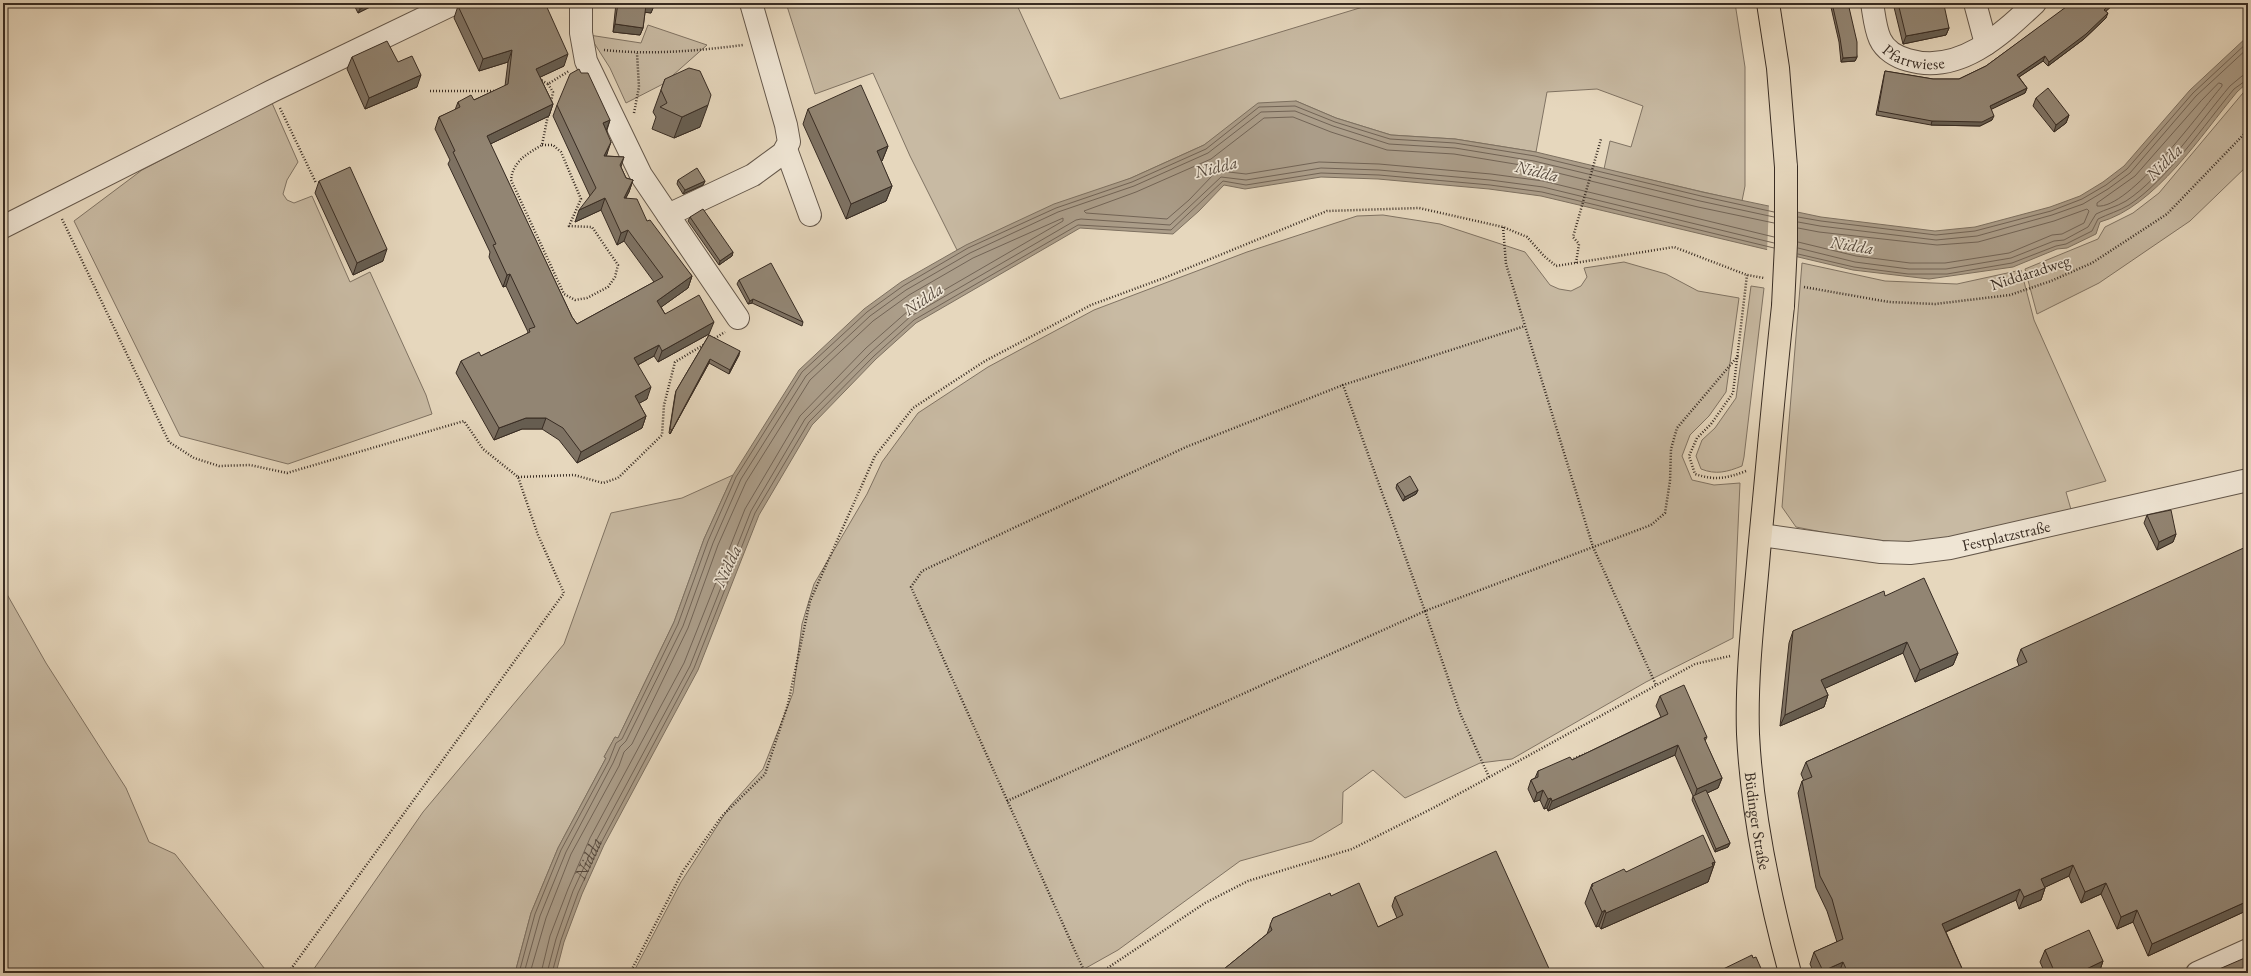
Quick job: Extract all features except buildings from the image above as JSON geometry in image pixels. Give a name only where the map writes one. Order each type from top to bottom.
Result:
[{"type":"main road","name":"Büdinger Straße","points":[[1768,3],[1778,68],[1786,166],[1786,244],[1783,306],[1761,535],[1742,660],[1753,790],[1770,892],[1790,973]]},
{"type":"street","points":[[3,227],[272,91],[455,3]]},
{"type":"street","points":[[581,3],[585,54],[641,175],[738,318]]},
{"type":"street","points":[[668,215],[753,174],[783,153],[789,142],[786,125],[751,3]]},
{"type":"street","name":"Pfarrwiese","points":[[1872,3],[1880,38],[1885,46],[1902,58],[1927,64],[1943,63],[1967,56],[1986,44],[2035,3]]},
{"type":"street","points":[[1975,3],[1986,44]]},
{"type":"street","points":[[786,149],[810,215]]},
{"type":"street","name":"Festplatzstraße","points":[[1761,535],[1882,552],[1930,551],[1950,548],[2248,480]]},
{"type":"street","points":[[2197,973],[2248,950]]},
{"type":"path","points":[[548,84],[585,54],[682,53],[763,43]]},
{"type":"path","points":[[619,129],[628,121],[635,110],[640,88],[637,53]]},
{"type":"path","points":[[535,77],[548,84],[553,92],[550,107]]},
{"type":"path","points":[[272,91],[316,183]]},
{"type":"path","points":[[430,91],[504,92]]},
{"type":"path","points":[[542,145],[548,114]]},
{"type":"path","name":"Niddaradweg","points":[[1800,286],[1889,302],[1935,304],[2010,295],[2051,281],[2092,263],[2167,214],[2248,130]]},
{"type":"path","points":[[1576,263],[1579,244],[1573,237],[1601,139]]},
{"type":"path","points":[[542,145],[553,145],[561,152],[581,199],[569,226],[592,226],[618,264],[615,277],[608,287],[587,298],[575,300],[564,294],[512,180],[512,172],[520,159],[542,145]]},
{"type":"path","points":[[506,183],[512,180]]},
{"type":"path","points":[[53,201],[169,442],[194,458],[219,466],[250,465],[287,473],[464,421],[483,449],[518,477],[538,536],[564,593],[288,973]]},
{"type":"path","points":[[630,973],[683,871],[722,816],[765,774],[788,704],[810,601],[875,456],[913,408],[985,361],[1091,305],[1164,278],[1327,211],[1419,208],[1504,227],[1527,237],[1544,256],[1556,266],[1674,247],[1747,275],[1770,280]]},
{"type":"path","points":[[1504,227],[1506,264],[1593,547],[1656,685]]},
{"type":"path","points":[[1746,471],[1728,478],[1710,479],[1695,474],[1689,456],[1697,438],[1711,424],[1733,393],[1747,275]]},
{"type":"path","points":[[518,477],[574,475],[603,482],[618,478],[662,435],[664,405],[675,362],[732,327],[738,318]]},
{"type":"path","points":[[1085,973],[912,587],[922,571],[1186,447],[1343,385],[1525,326]]},
{"type":"path","points":[[1007,800],[1425,611],[1651,525],[1666,513],[1670,481],[1671,449],[1677,428],[1738,356]]},
{"type":"path","points":[[1343,385],[1425,611],[1460,713],[1489,777]]},
{"type":"path","points":[[1100,973],[1205,903],[1248,880],[1352,849],[1489,777],[1695,664],[1742,660]]},
{"type":"path","points":[[1571,760],[1592,750]]},
{"type":"shaded area","points":[[786,3],[1016,3],[1060,99],[1376,3],[1735,3],[1745,67],[1745,186],[1742,201],[1604,169],[1610,141],[1631,147],[1643,106],[1597,89],[1547,92],[1536,152],[1455,139],[1391,135],[1336,118],[1296,101],[1230,127],[1204,145],[1131,178],[957,250],[910,156],[873,73],[815,94]]},
{"type":"shaded area","points":[[648,25],[707,45],[663,84],[626,103],[610,68],[589,35],[641,43]]},
{"type":"shaded area","points":[[2248,87],[2248,165],[2190,221],[2099,283],[2037,314],[2025,269],[2098,239],[2105,227],[2133,213],[2159,193]]},
{"type":"shaded area","points":[[272,103],[298,162],[287,180],[283,194],[287,200],[294,203],[312,196],[350,282],[370,272],[426,395],[432,414],[288,464],[180,436],[74,221],[142,170]]},
{"type":"shaded area","points":[[1383,215],[1440,224],[1525,252],[1550,285],[1559,289],[1571,291],[1581,286],[1587,277],[1584,268],[1624,262],[1666,274],[1698,291],[1739,298],[1726,392],[1709,416],[1690,435],[1682,456],[1692,480],[1714,485],[1740,483],[1733,638],[1646,682],[1512,759],[1480,763],[1405,798],[1373,770],[1343,792],[1342,823],[1312,841],[1240,861],[1118,950],[1077,973],[633,973],[681,882],[730,806],[763,769],[793,693],[802,624],[814,584],[867,494],[882,462],[918,413],[988,367],[1094,310],[1247,252],[1357,216]]},
{"type":"shaded area","points":[[1802,263],[1885,281],[1957,284],[2021,270],[2034,320],[2106,481],[2066,492],[2072,513],[1925,545],[1848,537],[1796,527],[1782,507]]},
{"type":"shaded area","points":[[1751,286],[1764,288],[1742,466],[1722,472],[1706,471],[1701,469],[1696,456],[1702,440],[1715,428],[1736,398]]},
{"type":"shaded area","points":[[733,475],[704,539],[674,622],[618,738],[615,737],[604,757],[606,758],[558,848],[531,913],[515,973],[311,973],[423,812],[564,644],[611,513],[682,498]]},
{"type":"shaded area","points":[[4,589],[46,663],[126,788],[149,842],[175,854],[268,973],[3,973]]},
{"type":"water","name":"Nidda","points":[[2248,36],[2248,82],[2237,92],[2193,148],[2158,185],[2140,201],[2120,214],[2100,222],[2096,234],[2067,248],[2057,249],[2013,267],[1929,279],[1853,270],[1541,196],[1489,189],[1378,179],[1321,177],[1245,189],[1224,185],[1199,211],[1173,234],[1080,228],[916,323],[876,359],[812,425],[759,515],[698,670],[604,845],[582,894],[564,942],[556,973],[515,973],[531,913],[558,848],[606,758],[604,757],[615,737],[618,738],[674,622],[704,539],[733,475],[799,370],[864,309],[901,282],[966,245],[1054,204],[1131,178],[1204,145],[1258,103],[1296,101],[1336,118],[1391,135],[1455,139],[1536,152],[1702,192],[1821,217],[1935,231],[1975,227],[2050,207],[2080,196],[2103,182],[2124,166],[2190,90]]},
{"type":"pier","points":[[1769,204],[1798,211],[1797,260],[1767,253]]}]
